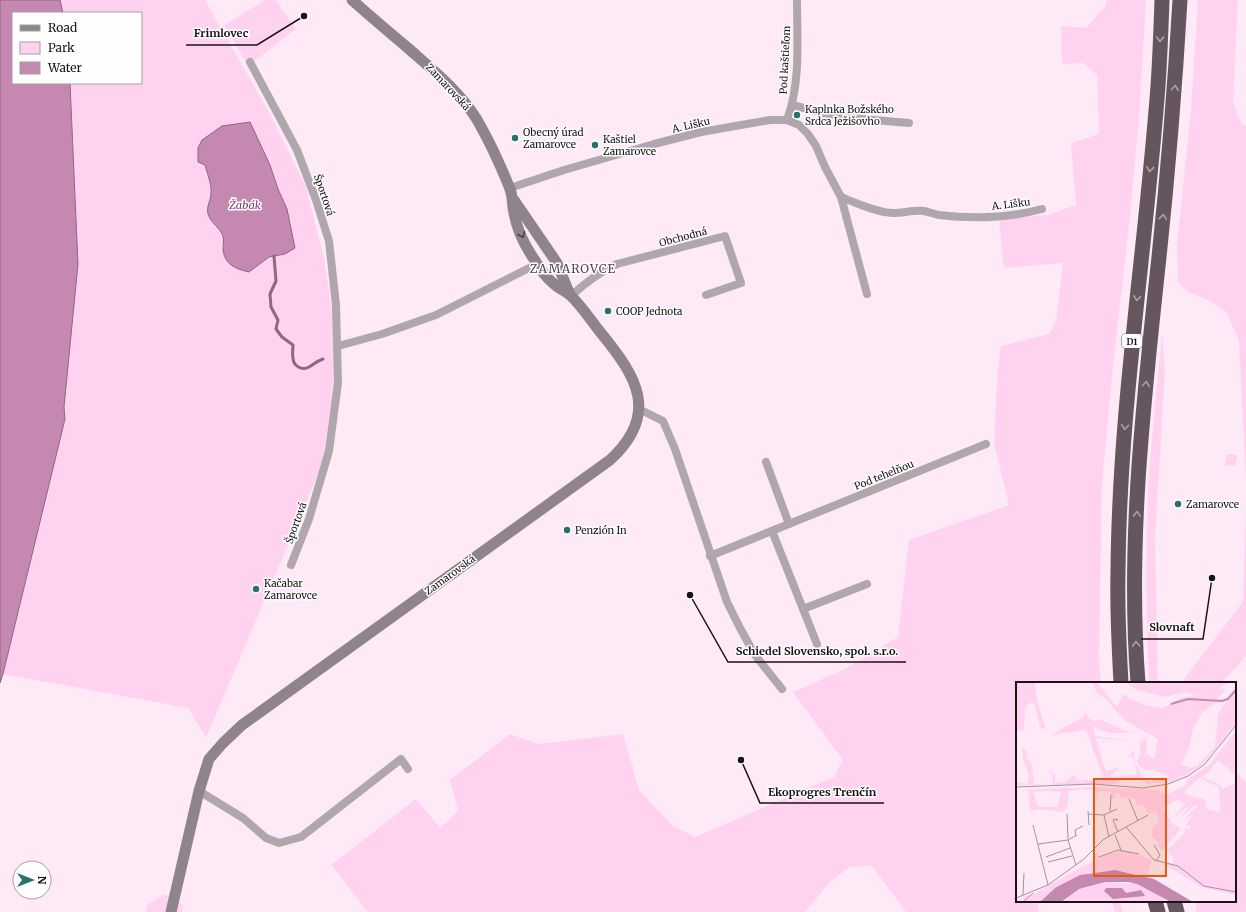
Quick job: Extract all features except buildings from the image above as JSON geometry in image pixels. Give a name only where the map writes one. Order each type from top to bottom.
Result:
[{"type":"highway","name":"D1","points":[[1121,682],[1118,628],[1118,573],[1123,444],[1130,358],[1158,85],[1162,0]]},
{"type":"highway","name":"D1","points":[[1138,682],[1135,574],[1141,444],[1175,84],[1180,0]]},
{"type":"highway","points":[[1155,902],[1158,912]]},
{"type":"highway","points":[[1174,902],[1177,912]]},
{"type":"main road","name":"Zamarovská","points":[[352,0],[438,74],[458,95],[476,118],[492,149],[511,193],[557,263],[570,296]]},
{"type":"main road","name":"Zamarovská","points":[[171,912],[199,791],[209,759],[223,743],[242,725],[610,460],[622,448],[630,436],[636,423],[639,410],[637,389],[619,356],[570,296],[552,282],[536,264],[522,236],[514,213],[511,193]]},
{"type":"street","name":"Pod kaštieľom","points":[[787,120],[792,105],[796,80],[798,0]]},
{"type":"street","name":"Športová","points":[[250,62],[297,150],[316,200],[327,233],[336,305],[338,383],[328,451],[309,519],[291,565]]},
{"type":"street","points":[[792,105],[850,118],[909,123]]},
{"type":"street","name":"A. Lišku","points":[[511,193],[564,170],[654,144],[701,132],[770,120],[787,120]]},
{"type":"street","points":[[787,120],[799,125],[808,134],[816,146],[841,197],[867,294]]},
{"type":"street","name":"A. Lišku","points":[[841,197],[873,209],[892,213],[922,211],[957,216],[994,217],[1014,215],[1042,209]]},
{"type":"street","name":"Obchodná","points":[[570,296],[590,279],[605,269],[617,264],[724,236],[741,283],[706,294]]},
{"type":"street","points":[[338,346],[382,334],[436,315],[536,264]]},
{"type":"street","points":[[639,410],[663,421],[675,449],[710,556],[727,602],[755,655],[782,689]]},
{"type":"street","name":"Pod tehelňou","points":[[710,556],[986,444]]},
{"type":"street","points":[[766,462],[789,524]]},
{"type":"street","points":[[772,531],[817,644]]},
{"type":"street","points":[[804,609],[867,584]]},
{"type":"street","points":[[199,791],[243,818],[266,838],[279,844],[301,837],[401,759],[408,769]]},
{"type":"green space","points":[[60,0],[205,0],[270,114],[306,187],[324,258],[334,323],[337,373],[324,460],[206,738],[188,708],[3,674],[65,419],[64,407],[78,264],[70,84],[142,84],[142,12],[63,12]]},
{"type":"green space","points":[[265,0],[276,0],[296,29],[248,66],[224,25]]},
{"type":"green space","points":[[1106,0],[1146,0],[1139,118],[1102,483],[1099,661],[1101,682],[1016,682],[1016,902],[1038,902],[1038,912],[906,912],[872,866],[850,867],[831,881],[805,912],[368,912],[331,865],[416,799],[440,828],[458,811],[450,780],[510,734],[539,744],[623,734],[639,790],[673,826],[695,837],[834,777],[843,760],[793,692],[843,670],[898,637],[909,540],[1009,505],[994,444],[997,376],[1001,346],[1049,334],[1056,321],[1063,263],[1004,268],[999,219],[1048,215],[1076,205],[1071,143],[1099,134],[1097,75],[1083,63],[1062,64],[1061,26],[1086,28],[1106,5]]},
{"type":"green space","points":[[1198,0],[1238,0],[1233,102],[1242,125],[1246,126],[1246,482],[1239,341],[1226,312],[1210,301],[1187,291],[1178,282],[1177,245],[1191,109]]},
{"type":"green space","points":[[1162,334],[1165,372],[1155,539],[1158,682],[1149,682],[1146,586],[1149,479]]},
{"type":"green space","points":[[1227,454],[1237,455],[1236,466],[1225,465]]},
{"type":"green space","points":[[1246,507],[1246,656],[1223,682],[1184,682],[1184,679],[1243,602]]},
{"type":"green space","points":[[1236,772],[1246,782],[1246,912],[1197,912],[1195,902],[1236,902]]},
{"type":"green space","points":[[165,894],[183,905],[182,912],[146,912],[148,904]]},
{"type":"green space","points":[[1112,902],[1120,902],[1123,912],[1115,912]]},
{"type":"water","points":[[0,0],[60,0],[63,12],[12,12],[12,84],[70,84],[78,264],[64,407],[65,419],[0,683]]},
{"type":"water","name":"Žabák","points":[[250,122],[270,165],[287,209],[295,248],[285,254],[269,257],[249,272],[232,266],[224,255],[222,234],[210,219],[208,214],[211,186],[205,165],[198,162],[198,148],[202,140],[222,126]]},
{"type":"waterway","points":[[274,256],[276,281],[270,294],[271,307],[278,320],[276,329],[282,337],[293,345],[293,361],[298,367],[306,368],[323,359]]},
{"type":"place","name":"Frimlovec","points":[[304,16]]},
{"type":"place","name":"Kaplnka Božského Srdca Ježišovho","points":[[797,115]]},
{"type":"place","name":"Obecný úrad Zamarovce","points":[[515,138]]},
{"type":"place","name":"Kaštiel Zamarovce","points":[[595,145]]},
{"type":"place","name":"COOP Jednota","points":[[608,311]]},
{"type":"place","name":"Zamarovce","points":[[1178,504]]},
{"type":"place","name":"Penzión In","points":[[567,530]]},
{"type":"place","name":"Slovnaft","points":[[1212,578]]},
{"type":"place","name":"Kačabar Zamarovce","points":[[256,589]]},
{"type":"place","name":"Schiedel Slovensko, spol. s.r.o.","points":[[690,595]]},
{"type":"place","name":"Ekoprogres Trenčín","points":[[741,760]]},
{"type":"district","name":"ZAMAROVCE","points":[[573,268]]}]
